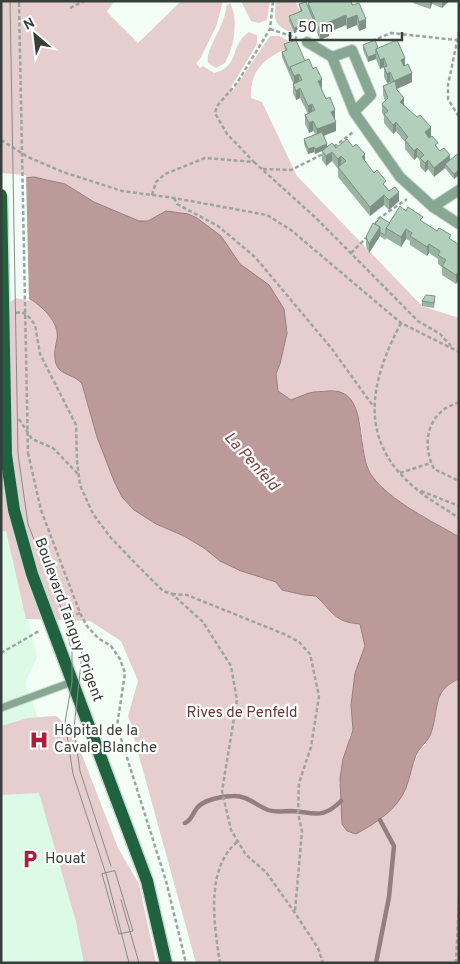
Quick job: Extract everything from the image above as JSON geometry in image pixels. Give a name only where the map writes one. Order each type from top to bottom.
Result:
[{"type":"main road","name":"Boulevard Tanguy Prigent","points":[[1,195],[8,485],[32,574],[102,767],[147,882],[166,963]]},
{"type":"street","points":[[307,42],[332,58],[354,112],[400,177],[433,207],[459,224]]},
{"type":"street","points":[[332,58],[352,50],[371,95],[354,112]]},
{"type":"street","points":[[433,207],[459,190]]},
{"type":"lane","points":[[1,708],[72,682]]},
{"type":"path","points":[[70,8],[84,1]]},
{"type":"path","points":[[273,1],[270,29],[237,83],[217,106],[215,113],[227,134],[275,183],[316,218],[418,321],[440,334],[457,352]]},
{"type":"path","points":[[19,2],[28,453],[40,510],[80,613],[87,626],[98,638],[111,646],[120,659],[125,674],[117,726],[166,881],[186,963]]},
{"type":"path","points":[[270,29],[307,42]]},
{"type":"path","points":[[459,32],[448,85],[448,99],[459,116]]},
{"type":"path","points":[[352,50],[391,33],[456,40]]},
{"type":"path","points":[[264,170],[291,170],[305,164],[329,151],[363,124]]},
{"type":"path","points":[[1,140],[28,157],[63,172],[122,191],[174,198],[267,216],[291,230],[401,323],[457,352]]},
{"type":"path","points":[[152,195],[156,182],[165,174],[206,158],[254,162]]},
{"type":"path","points":[[373,227],[378,220],[417,192]]},
{"type":"path","points":[[174,198],[177,204],[218,226],[255,258],[332,349],[373,406],[378,432],[393,465],[415,488],[459,518]]},
{"type":"path","points":[[351,253],[369,234]]},
{"type":"path","points":[[13,314],[22,312],[30,317],[35,325],[40,354],[76,426],[80,484],[93,514],[111,538],[164,591],[172,594],[187,595],[276,631],[300,642],[310,654],[318,696],[311,747],[299,783],[298,813],[302,831],[295,913]]},
{"type":"path","points":[[373,406],[389,347],[401,323]]},
{"type":"path","points":[[459,402],[441,412],[432,425],[426,443],[434,469],[459,481]]},
{"type":"path","points":[[17,416],[32,439],[53,448],[79,475]]},
{"type":"path","points":[[400,473],[431,463]]},
{"type":"path","points":[[415,488],[459,506]]},
{"type":"path","points":[[172,594],[203,622],[231,666],[235,681],[236,700],[232,736],[222,790],[224,806],[231,830],[246,855],[266,872],[295,913],[318,948],[324,963]]},
{"type":"path","points":[[220,963],[214,880],[226,851],[237,842]]},
{"type":"path","points":[[456,963],[459,900]]},
{"type":"shaded area","name":"Hôpital de la Cavale Blanche","points":[[6,530],[37,657],[25,684],[38,717],[56,716],[72,729],[145,963],[1,963],[1,531]]},
{"type":"green space","points":[[1,1],[114,1],[107,12],[138,43],[181,1],[223,1],[216,27],[200,59],[196,63],[200,68],[203,66],[214,73],[222,70],[232,60],[243,37],[249,32],[257,35],[257,44],[230,89],[233,91],[270,36],[280,36],[295,45],[277,53],[257,70],[251,87],[251,98],[262,102],[297,176],[422,306],[459,318],[459,537],[410,508],[375,481],[366,465],[359,420],[335,390],[311,392],[291,400],[278,391],[276,374],[287,333],[284,309],[254,276],[240,264],[221,236],[197,218],[166,211],[148,221],[139,221],[94,202],[65,184],[46,179],[1,175]]},
{"type":"green space","points":[[241,1],[270,1],[267,20],[259,23],[251,21]]},
{"type":"green space","points":[[276,1],[295,1],[302,16],[289,21],[294,33],[279,26],[275,18]]},
{"type":"green space","points":[[230,3],[235,25],[233,42],[225,63],[216,68],[208,63],[208,57],[223,21],[226,6]]},
{"type":"green space","name":"Rives de Penfeld","points":[[27,297],[43,309],[53,320],[57,333],[56,362],[61,369],[79,380],[82,384],[97,437],[114,481],[122,497],[134,510],[162,527],[184,536],[204,548],[220,561],[241,571],[277,582],[282,590],[316,596],[339,618],[351,623],[360,624],[365,646],[355,673],[351,704],[353,730],[349,738],[387,813],[405,790],[418,752],[426,744],[442,689],[459,679],[459,963],[196,963],[128,716],[138,681],[121,641],[90,621],[26,619],[6,531],[1,531],[1,305],[9,299]]},
{"type":"green space","points":[[56,716],[72,729],[118,848],[139,884],[156,963],[84,963],[76,922],[39,793],[1,795],[1,726],[28,718]]},
{"type":"water","name":"La Penfeld","points":[[34,177],[65,184],[94,202],[139,221],[148,221],[166,211],[188,214],[197,218],[221,236],[240,264],[269,285],[284,309],[287,333],[276,374],[278,391],[291,400],[311,392],[328,391],[341,393],[350,399],[356,410],[367,465],[372,476],[389,494],[400,502],[459,537],[459,679],[445,688],[438,700],[431,734],[416,755],[402,796],[385,815],[356,834],[347,831],[342,824],[340,778],[343,759],[353,730],[351,705],[355,673],[365,646],[360,624],[351,623],[339,618],[316,596],[282,590],[276,582],[241,571],[220,561],[204,548],[184,536],[156,524],[134,510],[122,497],[97,437],[82,384],[59,369],[56,363],[56,326],[43,309],[27,297],[24,178]]},
{"type":"pier","points":[[1,173],[26,175],[29,301],[16,298],[1,308]]},
{"type":"building","points":[[314,1],[351,1],[352,5],[359,3],[366,19],[359,22],[357,15],[347,19],[346,15],[327,23],[329,27],[320,31],[308,3]]},
{"type":"building","points":[[306,2],[314,21],[294,28],[289,16],[302,11],[299,4]]},
{"type":"building","points":[[296,40],[305,61],[290,67],[290,71],[282,52],[287,50],[284,44]]},
{"type":"building","points":[[375,40],[378,48],[376,49],[376,54],[368,57],[363,45]]},
{"type":"building","points":[[397,40],[405,58],[401,60],[404,66],[408,64],[412,73],[394,81],[390,72],[387,74],[384,67],[387,66],[384,58],[380,60],[376,49]]},
{"type":"building","points":[[309,59],[313,69],[316,67],[322,79],[318,81],[326,99],[330,97],[335,110],[331,112],[336,122],[317,129],[313,121],[309,123],[305,115],[315,110],[312,104],[308,106],[300,88],[296,91],[293,84],[302,80],[299,74],[294,76],[290,67]]},
{"type":"building","points":[[395,81],[397,90],[404,98],[400,102],[417,117],[420,115],[431,127],[425,132],[429,138],[432,136],[438,143],[435,145],[440,151],[444,148],[450,155],[434,168],[428,160],[425,163],[420,158],[424,155],[417,148],[414,151],[405,140],[408,137],[396,122],[393,125],[384,114],[388,111],[382,104],[388,98],[383,86]]},
{"type":"building","points":[[322,132],[327,144],[315,149],[314,147],[308,149],[304,139]]},
{"type":"building","points":[[347,139],[353,147],[356,144],[365,154],[362,157],[374,173],[377,170],[386,181],[383,184],[389,191],[395,187],[399,192],[389,200],[384,195],[370,207],[338,167],[346,161],[341,156],[338,159],[332,152],[326,156],[322,151],[332,143],[336,148]]},
{"type":"building","points":[[459,153],[459,170],[454,174],[445,164]]},
{"type":"building","points":[[400,206],[406,211],[408,207],[423,217],[420,220],[437,231],[439,228],[451,235],[449,238],[459,245],[459,271],[456,275],[442,266],[446,260],[438,255],[440,251],[429,244],[427,247],[410,236],[412,233],[406,229],[401,237],[386,228]]},
{"type":"building","points":[[380,217],[390,223],[386,228],[385,235],[380,232],[380,227],[375,224]]},
{"type":"building","points":[[373,223],[380,227],[369,244],[366,237]]},
{"type":"building","points":[[426,295],[435,296],[434,303],[422,301]]},
{"type":"waterway","points":[[185,823],[191,819],[195,810],[200,805],[213,799],[224,797],[242,797],[271,811],[317,814],[328,811],[341,801]]},
{"type":"waterway","points":[[376,963],[389,897],[394,846],[380,820]]},
{"type":"tram line","points":[[10,1],[18,454],[28,524],[61,608],[72,652],[72,682],[65,722],[73,774],[107,877],[129,963]]},
{"type":"tram line","points":[[67,607],[82,654],[74,728],[80,771],[111,866]]},
{"type":"tram line","points":[[115,871],[133,931],[119,934],[102,874],[115,871]]},
{"type":"tram line","points":[[121,900],[139,963]]},
{"type":"place","name":"Hôpital de la Cavale Blanche","points":[[39,740]]},
{"type":"place","name":"Houat","points":[[30,859]]}]
